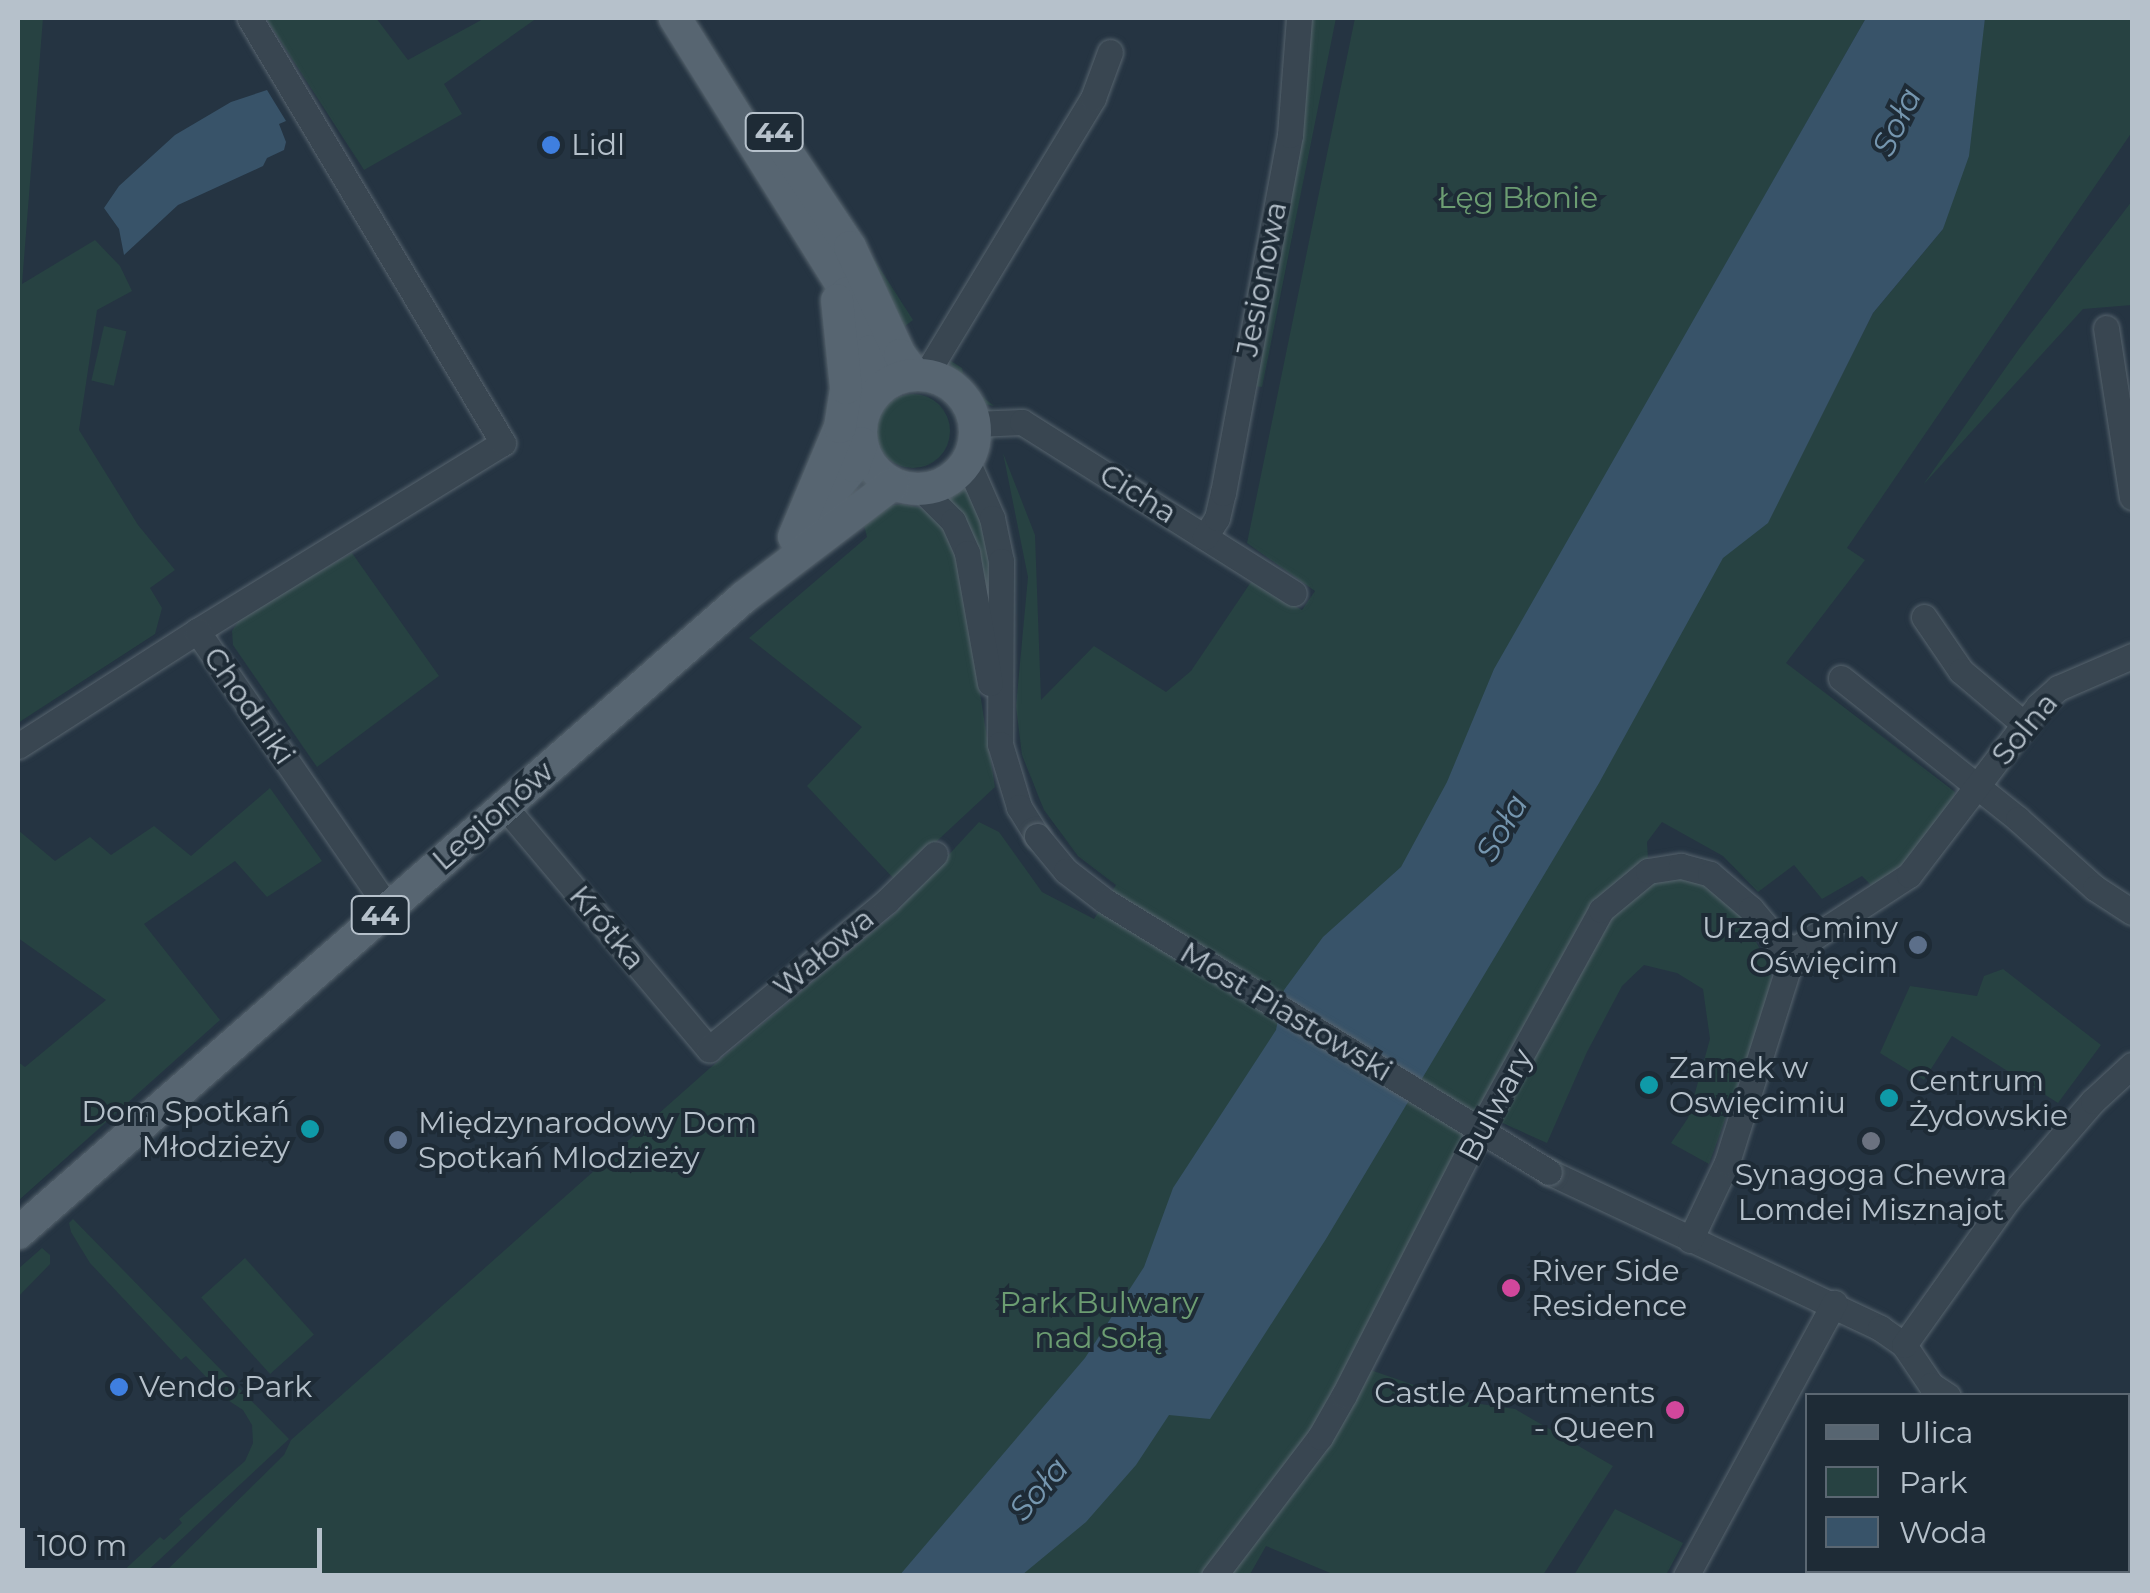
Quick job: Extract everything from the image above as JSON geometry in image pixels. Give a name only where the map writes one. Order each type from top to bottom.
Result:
[{"type":"main road","name":"44","points":[[674,18],[832,266],[871,351],[872,398],[861,427],[862,443]]},
{"type":"main road","name":"44","points":[[698,18],[850,247],[900,355],[922,376],[958,391],[974,424]]},
{"type":"main road","points":[[794,537],[840,426],[846,388],[832,266]]},
{"type":"main road","points":[[872,398],[899,378],[922,376]]},
{"type":"main road","points":[[968,461],[974,424]]},
{"type":"main road","points":[[862,443],[874,468],[907,487]]},
{"type":"main road","name":"Legionów","points":[[744,597],[854,466],[862,443]]},
{"type":"main road","name":"44","points":[[907,487],[942,484],[968,461]]},
{"type":"main road","name":"Legionów","points":[[18,1234],[744,597],[907,487]]},
{"type":"street","points":[[197,631],[503,443],[250,18]]},
{"type":"street","name":"Jesionowa","points":[[1205,537],[1217,518],[1223,492],[1290,135],[1299,18]]},
{"type":"street","points":[[922,376],[1093,98],[1110,52]]},
{"type":"street","points":[[2106,328],[2132,497]]},
{"type":"street","name":"Cicha","points":[[974,424],[1022,422],[1294,593]]},
{"type":"street","points":[[968,461],[992,518],[1000,561],[997,712]]},
{"type":"street","points":[[907,487],[953,521],[967,553],[997,712]]},
{"type":"street","points":[[1924,617],[1962,671],[2024,724]]},
{"type":"street","name":"Chodniki","points":[[18,746],[197,631],[388,908]]},
{"type":"street","name":"Solna","points":[[1794,950],[1908,875],[2024,724],[2058,688],[2132,656]]},
{"type":"street","points":[[1841,678],[1978,786],[2096,888],[2132,912]]},
{"type":"street","name":"Most Piastowski","points":[[997,712],[1007,778],[1037,836],[1066,871],[1105,901],[1549,1172],[1834,1303],[1904,1345]]},
{"type":"street","name":"Krótka","points":[[505,807],[709,1049]]},
{"type":"street","name":"Wałowa","points":[[709,1049],[887,901],[935,854]]},
{"type":"street","name":"Bulwary","points":[[1214,1576],[1320,1437],[1477,1134],[1600,910],[1648,871],[1681,866],[1710,874],[1751,909],[1778,941],[1794,950]]},
{"type":"street","points":[[1690,1240],[1727,1162],[1794,950]]},
{"type":"street","points":[[1935,1392],[1904,1345],[2008,1199],[2093,1102],[2132,1065]]},
{"type":"street","points":[[1686,1576],[1834,1303]]},
{"type":"green space","points":[[18,18],[43,18],[22,284],[95,240],[120,266],[132,291],[97,310],[79,430],[138,525],[175,570],[150,588],[162,608],[155,634],[18,723]]},
{"type":"green space","points":[[376,18],[408,60],[485,18],[537,18],[444,84],[462,114],[364,170],[267,20]]},
{"type":"green space","points":[[1311,18],[1336,18],[1262,387],[1253,386],[1299,157]]},
{"type":"green space","points":[[1355,18],[1866,18],[1635,424],[1775,507],[1873,313],[1943,229],[1985,18],[2132,18],[2132,132],[1847,548],[1865,560],[1786,663],[1955,792],[1952,802],[1907,861],[1873,887],[1862,876],[1822,899],[1794,865],[1758,892],[1723,856],[1662,822],[1647,842],[1648,859],[1633,869],[1359,1366],[1460,1401],[1515,1409],[1613,1466],[1543,1575],[1335,1575],[1266,1546],[1249,1576],[162,1575],[284,1455],[291,1440],[710,1068],[894,914],[979,822],[999,832],[1042,892],[1094,919],[1116,885],[1078,856],[1044,810],[1022,755],[1016,706],[1028,577],[1003,453],[1035,535],[1041,700],[1094,646],[1166,692],[1191,671],[1251,582],[1302,610],[1315,591],[1247,543]]},
{"type":"green space","points":[[2132,201],[2132,305],[2083,309],[1923,485],[2019,349]]},
{"type":"green space","points":[[841,208],[913,320],[897,332]]},
{"type":"green space","points":[[104,326],[126,331],[114,386],[91,381]]},
{"type":"green space","points":[[949,360],[962,368],[965,383],[994,406],[981,403],[956,380]]},
{"type":"green space","points":[[913,394],[927,396],[939,405],[948,417],[948,445],[939,457],[927,466],[913,468],[899,466],[887,457],[878,445],[876,431],[878,417],[887,405],[899,396]]},
{"type":"green space","points":[[968,479],[987,530],[995,645],[945,496]]},
{"type":"green space","points":[[902,504],[922,508],[943,524],[957,550],[995,787],[895,880],[807,786],[862,727],[749,638],[867,537],[862,518],[878,507]]},
{"type":"green space","points":[[352,553],[439,676],[317,767],[233,645],[232,631],[243,614]]},
{"type":"green space","points":[[270,788],[322,861],[267,897],[235,861],[144,924],[220,1020],[18,1201],[18,1062],[25,1067],[106,1000],[18,938],[18,830],[55,861],[90,837],[111,855],[154,826],[191,856]]},
{"type":"green space","points":[[1677,876],[1702,881],[1741,912],[1771,971],[1770,996],[1709,1164],[1671,1143],[1688,1118],[1710,1039],[1703,989],[1677,973],[1644,965],[1622,986],[1587,1052],[1547,1143],[1496,1120],[1610,912],[1650,881]]},
{"type":"green space","points":[[2003,969],[2101,1045],[2058,1103],[1952,1036],[1924,1080],[1880,1053],[1910,986],[1977,996],[1984,976]]},
{"type":"green space","points":[[73,1219],[289,1439],[143,1575],[119,1575],[160,1537],[164,1540],[182,1523],[179,1519],[245,1461],[253,1443],[252,1425],[243,1410],[206,1386],[210,1381],[186,1356],[181,1360],[90,1263],[71,1232],[69,1223]]},
{"type":"green space","points":[[42,1248],[50,1255],[50,1264],[18,1297],[18,1269]]},
{"type":"green space","points":[[245,1258],[314,1335],[270,1374],[201,1297]]},
{"type":"green space","points":[[1615,1509],[1683,1543],[1666,1575],[1574,1575]]},
{"type":"water","name":"Soła","points":[[1866,18],[1985,18],[1969,156],[1943,229],[1873,313],[1768,523],[1723,558],[1599,783],[1326,1239],[1210,1419],[1169,1415],[1136,1465],[1086,1522],[1022,1575],[899,1576],[1085,1358],[1144,1267],[1173,1188],[1276,1030],[1284,990],[1323,937],[1401,867],[1447,782],[1494,669]]},
{"type":"water","points":[[267,90],[286,121],[279,124],[286,142],[284,150],[267,158],[263,166],[178,205],[124,255],[119,229],[104,208],[119,186],[175,135],[231,102]]},
{"type":"place","name":"Lidl","points":[[551,145]]},
{"type":"place","name":"Urząd Gminy Oświęcim","points":[[1918,945]]},
{"type":"place","name":"Zamek w Oswięcimiu","points":[[1649,1085]]},
{"type":"place","name":"Centrum Żydowskie","points":[[1889,1098]]},
{"type":"place","name":"Dom Spotkań Młodzieży","points":[[310,1129]]},
{"type":"place","name":"Międzynarodowy Dom Spotkań Mlodzieży","points":[[398,1140]]},
{"type":"place","name":"Synagoga Chewra Lomdei Misznajot","points":[[1871,1141]]},
{"type":"place","name":"River Side Residence","points":[[1511,1288]]},
{"type":"place","name":"Vendo Park","points":[[119,1387]]},
{"type":"place","name":"Castle Apartments - Queen","points":[[1675,1410]]},
{"type":"park label","name":"Łęg Błonie","points":[[1518,198]]},
{"type":"park label","name":"Park Bulwary nad Sołą","points":[[1099,1320]]}]
